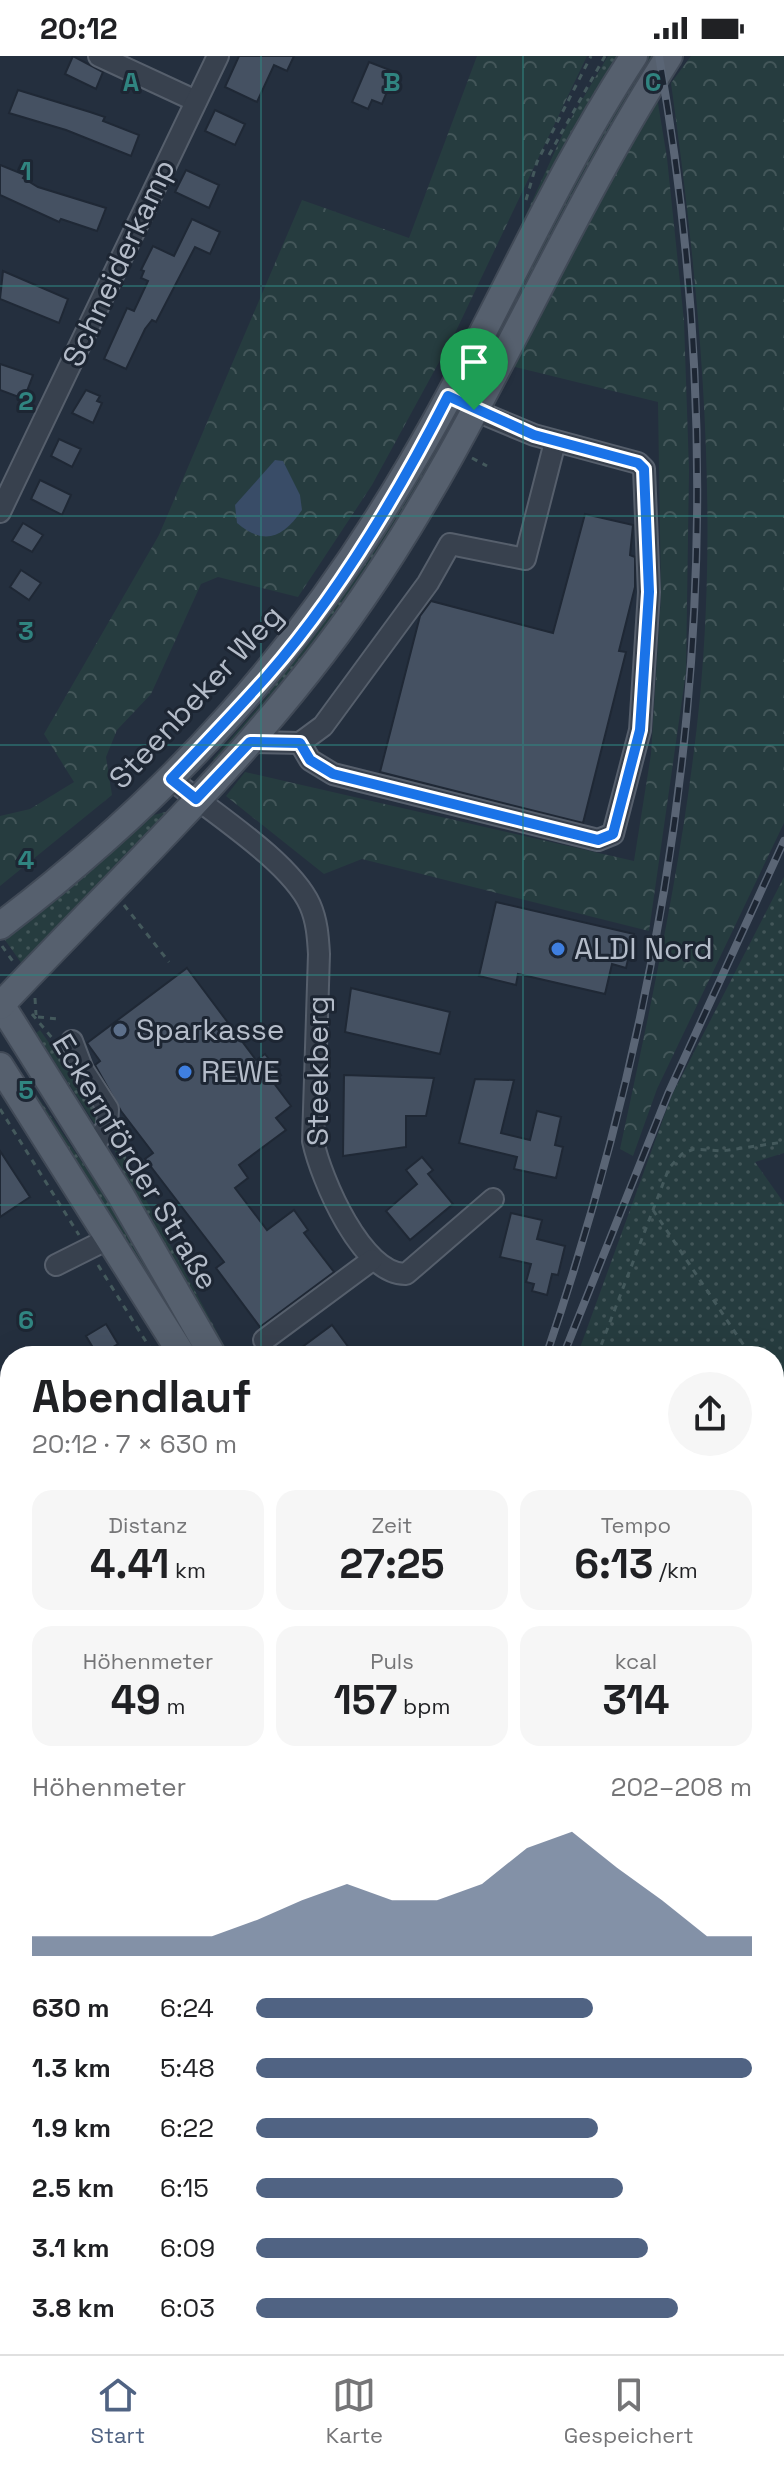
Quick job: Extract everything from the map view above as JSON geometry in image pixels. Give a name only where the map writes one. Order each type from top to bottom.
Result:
[{"type":"main road","name":"Steenbeker Weg","points":[[0,926],[69,872],[171,779],[268,675],[327,598],[411,464],[546,207],[634,56]]},
{"type":"main road","name":"Steenbeker Weg","points":[[0,1005],[250,742],[362,601],[426,499],[605,161],[669,56]]},
{"type":"main road","points":[[448,396],[474,410]]},
{"type":"main road","name":"Eckernförder Straße","points":[[0,1005],[92,1148],[189,1346]]},
{"type":"main road","name":"Eckernförder Straße","points":[[0,1066],[110,1238],[187,1346]]},
{"type":"street","points":[[99,56],[196,101]]},
{"type":"street","name":"Schneiderkamp","points":[[3,499],[218,56]]},
{"type":"street","points":[[300,743],[310,760],[333,774],[598,840],[613,834],[640,730],[649,592],[647,480],[638,463],[555,442],[474,410]]},
{"type":"street","points":[[250,742],[300,743],[323,726],[428,583],[450,544],[525,559],[555,442]]},
{"type":"street","name":"Steekberg","points":[[171,779],[295,880],[310,905],[318,929],[319,954],[313,1141],[320,1172],[372,1260]]},
{"type":"street","points":[[72,1041],[83,1070],[108,1109],[107,1127],[92,1148]]},
{"type":"street","points":[[264,1340],[372,1260],[392,1274],[406,1274],[493,1199]]},
{"type":"street","points":[[56,1265],[110,1238]]},
{"type":"path","points":[[525,204],[537,162],[591,56]]},
{"type":"path","points":[[124,905],[169,962]]},
{"type":"path","points":[[36,1017],[58,1019]]},
{"type":"path","points":[[601,1346],[669,1168],[687,1151],[722,1151],[784,1142]]},
{"type":"path","points":[[653,1210],[744,1346]]},
{"type":"green space","points":[[477,56],[587,56],[456,331],[372,485],[298,597],[218,577],[201,584],[151,694],[117,730],[106,757],[112,795],[0,886],[0,816],[30,809],[74,782],[44,734],[159,535],[302,200],[409,238]]},
{"type":"green space","points":[[608,56],[622,56],[421,422],[507,256],[566,127]]},
{"type":"green space","points":[[643,56],[657,56],[474,385],[543,237]]},
{"type":"green space","points":[[691,56],[784,56],[784,823],[657,1089],[633,1156],[620,1149],[677,868],[694,754],[705,621],[707,467],[703,389],[690,235],[671,83]]},
{"type":"green space","points":[[656,91],[667,158],[684,321],[689,470],[686,672],[649,931],[362,859],[324,874],[226,796],[245,772],[634,861],[651,754],[661,597],[658,402],[507,365]]},
{"type":"green space","points":[[433,444],[443,449],[321,640],[216,766],[213,759],[265,699]]},
{"type":"green space","points":[[173,810],[45,946],[22,964],[5,940],[150,816]]},
{"type":"green space","points":[[784,877],[784,1153],[755,1162],[784,1203],[784,1346],[581,1346],[671,1097]]},
{"type":"green space","points":[[40,1030],[102,1119],[98,1129],[36,1033]]},
{"type":"green space","points":[[11,1057],[127,1231],[163,1290],[161,1293],[7,1060]]},
{"type":"green space","points":[[112,1137],[225,1346],[218,1346],[118,1165]]},
{"type":"water","points":[[275,460],[283,461],[300,495],[302,510],[280,532],[272,536],[256,535],[237,523],[235,505]]},
{"type":"building","points":[[73,56],[103,72],[96,89],[65,74]]},
{"type":"building","points":[[239,56],[294,56],[287,71],[274,65],[257,102],[225,87]]},
{"type":"building","points":[[369,62],[395,72],[382,104],[372,100],[368,109],[352,102]]},
{"type":"building","points":[[18,90],[105,117],[103,121],[139,135],[131,156],[66,130],[9,113]]},
{"type":"building","points":[[215,110],[245,124],[235,145],[205,131]]},
{"type":"building","points":[[0,165],[25,175],[23,178],[38,187],[106,208],[97,231],[61,219],[59,222],[0,195]]},
{"type":"building","points":[[186,170],[219,185],[209,208],[175,192]]},
{"type":"building","points":[[192,219],[220,232],[210,254],[195,247],[156,322],[152,320],[145,329],[126,369],[104,359],[127,308],[134,311],[148,281],[141,278],[144,271],[141,270],[153,246],[174,256]]},
{"type":"building","points":[[3,271],[68,299],[59,323],[0,299]]},
{"type":"building","points":[[0,364],[33,375],[24,399],[0,390]]},
{"type":"building","points":[[86,390],[100,396],[97,401],[102,403],[93,423],[72,413]]},
{"type":"building","points":[[59,439],[81,449],[72,467],[51,456]]},
{"type":"building","points":[[40,480],[71,495],[62,515],[31,499]]},
{"type":"building","points":[[585,514],[633,525],[630,555],[635,557],[635,587],[619,651],[626,652],[583,823],[380,772],[420,616],[431,601],[553,633]]},
{"type":"building","points":[[23,523],[43,535],[32,552],[12,541]]},
{"type":"building","points":[[21,570],[41,583],[29,600],[10,587]]},
{"type":"building","name":"ALDI Nord","points":[[496,902],[634,934],[626,968],[612,964],[605,994],[518,974],[516,985],[479,976]]},
{"type":"building","points":[[187,968],[256,1060],[265,1054],[281,1075],[273,1082],[291,1106],[276,1118],[286,1130],[239,1165],[248,1178],[235,1188],[267,1230],[294,1210],[308,1230],[304,1233],[334,1272],[260,1327],[216,1268],[224,1262],[145,1159],[153,1153],[121,1111],[95,1065],[100,1061],[87,1043]]},
{"type":"building","points":[[351,988],[450,1012],[440,1054],[345,1032]]},
{"type":"building","points":[[344,1075],[434,1078],[426,1116],[406,1116],[406,1147],[343,1156]]},
{"type":"building","points":[[475,1079],[514,1080],[501,1133],[530,1140],[537,1111],[561,1117],[555,1145],[563,1147],[556,1178],[514,1169],[517,1157],[459,1143]]},
{"type":"building","points":[[0,1151],[30,1197],[0,1217]]},
{"type":"building","points":[[422,1157],[433,1170],[428,1174],[453,1204],[410,1240],[386,1211],[417,1184],[406,1170]]},
{"type":"building","points":[[511,1213],[542,1220],[537,1239],[565,1246],[558,1275],[552,1274],[547,1295],[532,1291],[534,1284],[526,1282],[531,1264],[500,1257]]},
{"type":"building","points":[[106,1324],[118,1344],[92,1346],[86,1336]]},
{"type":"building","points":[[332,1325],[348,1346],[304,1346]]},
{"type":"railway","points":[[549,1346],[596,1195],[636,1035],[667,874],[687,713],[696,551],[695,388],[683,223],[659,56]]},
{"type":"railway","points":[[567,1346],[668,1094],[784,841]]},
{"type":"place","name":"ALDI Nord","points":[[558,949]]},
{"type":"place","name":"Sparkasse","points":[[120,1030]]},
{"type":"place","name":"REWE","points":[[185,1072]]},
{"type":"route","points":[[448,396],[474,410],[534,435],[638,463],[644,469],[647,480],[649,592],[640,730],[613,834],[607,839],[598,840],[333,774],[310,760],[300,743],[250,742],[196,799],[171,779],[268,675],[327,598],[411,464],[448,396]]}]
